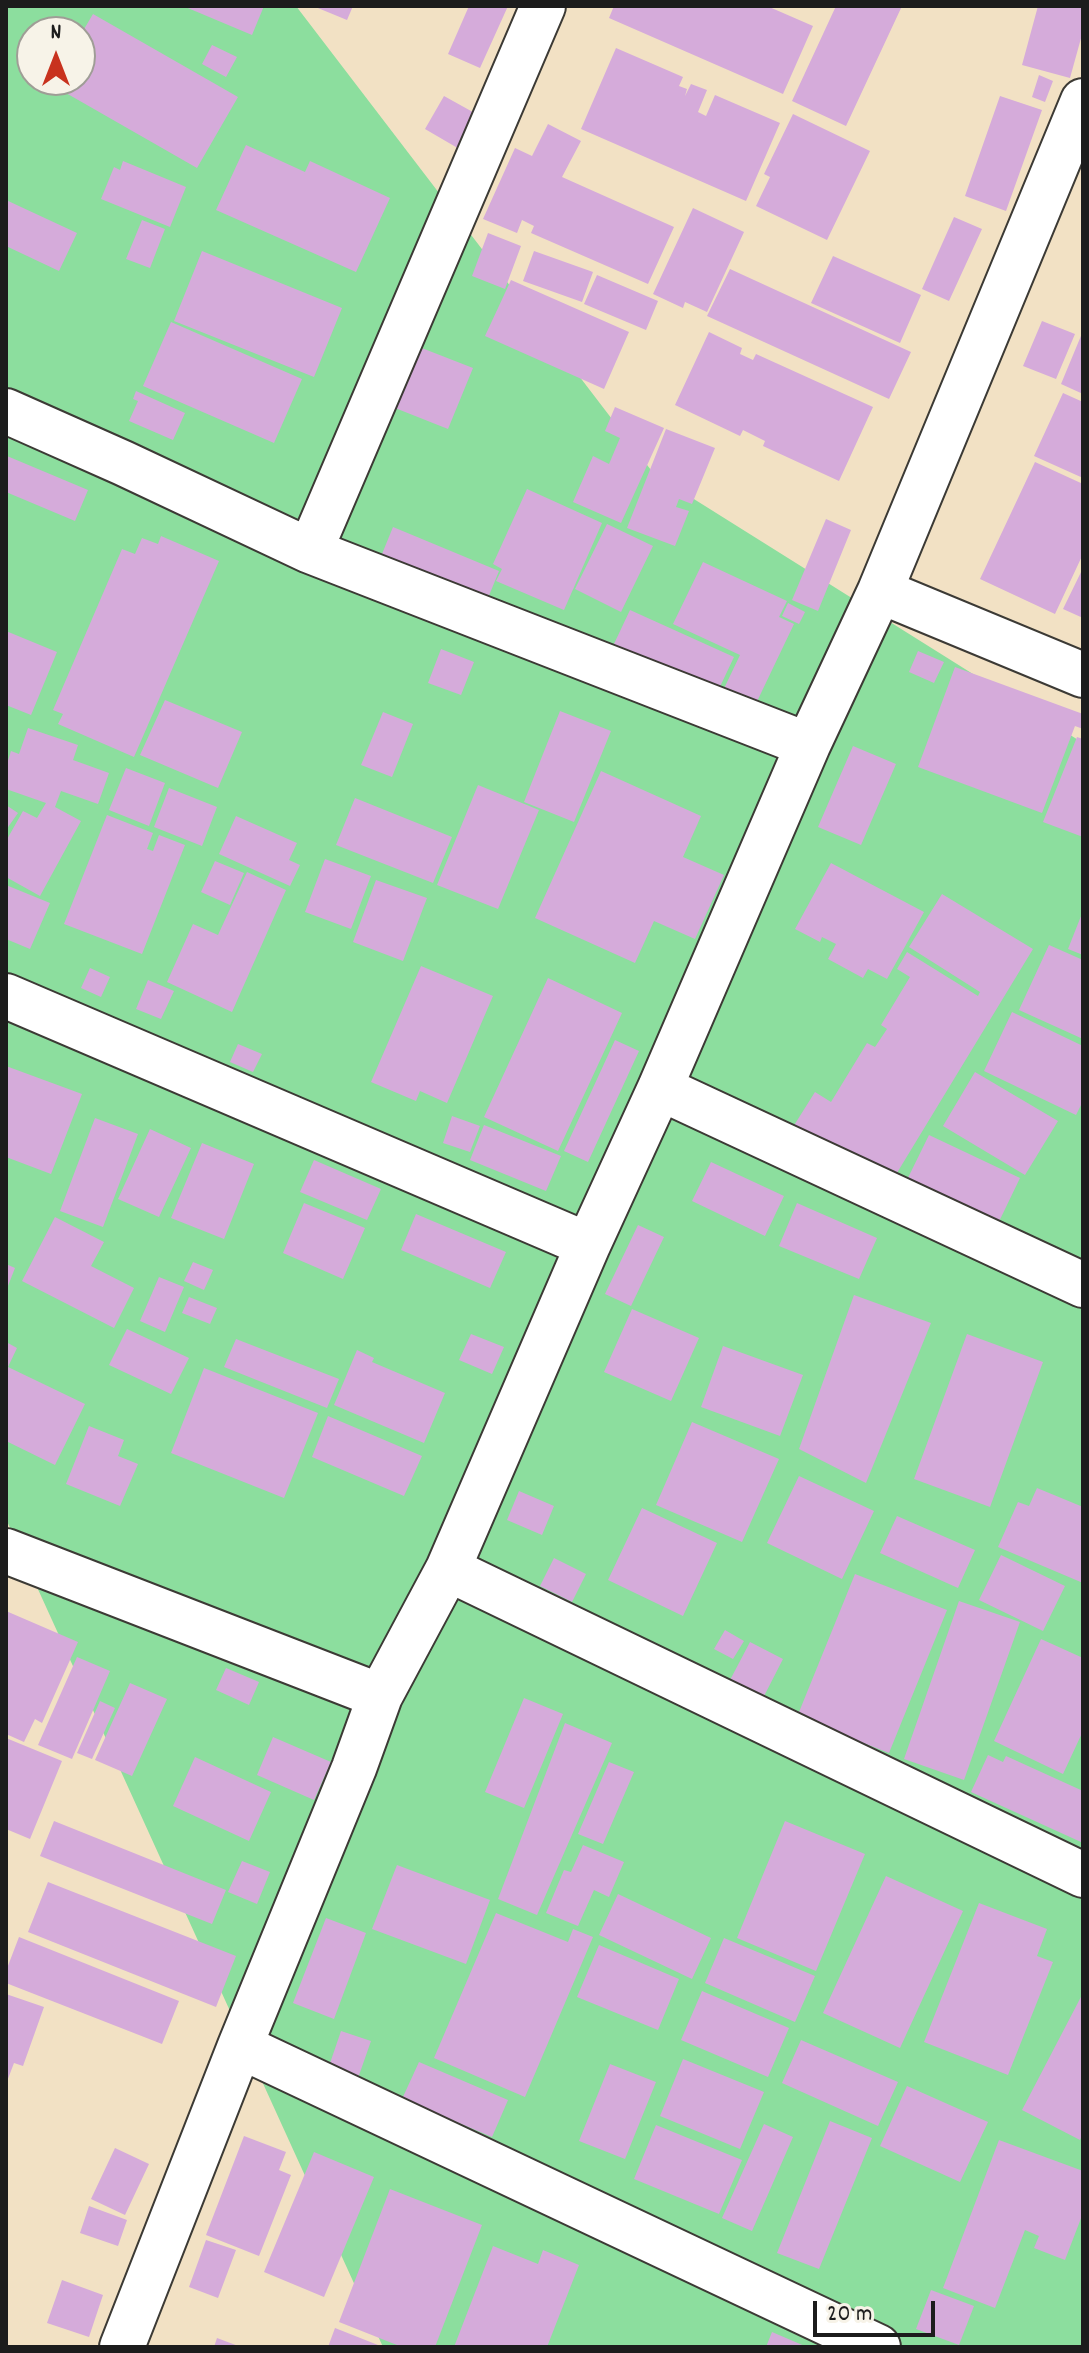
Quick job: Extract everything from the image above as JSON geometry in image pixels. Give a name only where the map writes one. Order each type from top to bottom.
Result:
[{"type":"street","points":[[310,551],[543,6]]},
{"type":"street","points":[[122,2347],[380,1696],[448,1569],[808,745],[880,591],[1083,101]]},
{"type":"street","points":[[6,411],[310,551],[808,745]]},
{"type":"street","points":[[880,591],[1083,675]]},
{"type":"street","points":[[6,996],[588,1245]]},
{"type":"street","points":[[660,1088],[1083,1285]]},
{"type":"street","points":[[6,1551],[380,1696]]},
{"type":"street","points":[[448,1569],[1083,1875]]},
{"type":"street","points":[[240,2046],[878,2347]]},
{"type":"green space","points":[[6,6],[296,6],[654,474],[1083,743],[1083,2347],[383,2347],[6,1519]]},
{"type":"building","points":[[183,6],[264,6],[252,35]]},
{"type":"building","points":[[313,6],[353,6],[347,20]]},
{"type":"building","points":[[469,6],[508,6],[480,68],[448,54]]},
{"type":"building","points":[[614,6],[767,6],[813,26],[783,94],[609,18]]},
{"type":"building","points":[[836,6],[902,6],[846,126],[792,101]]},
{"type":"building","points":[[1038,6],[1083,6],[1083,31],[1070,78],[1022,65]]},
{"type":"building","points":[[93,14],[238,97],[197,168],[71,96],[96,96],[96,16]]},
{"type":"building","points":[[212,45],[237,57],[226,77],[202,64]]},
{"type":"building","points":[[616,48],[683,77],[679,86],[687,89],[685,96],[691,84],[707,90],[698,112],[706,116],[715,95],[780,123],[746,201],[581,129]]},
{"type":"building","points":[[1039,75],[1053,81],[1045,102],[1032,97]]},
{"type":"building","points":[[444,96],[480,116],[461,150],[425,129]]},
{"type":"building","points":[[1000,96],[1042,110],[1006,211],[965,196]]},
{"type":"building","points":[[793,114],[870,151],[827,240],[756,206],[770,177],[764,174]]},
{"type":"building","points":[[548,124],[581,141],[562,177],[674,227],[648,284],[531,233],[534,226],[522,220],[517,233],[483,219],[515,148],[532,156]]},
{"type":"building","points":[[246,145],[305,172],[310,161],[390,198],[356,272],[216,210]]},
{"type":"building","points":[[123,161],[186,187],[170,227],[101,199],[114,167],[120,170]]},
{"type":"building","points":[[6,200],[77,233],[59,271],[6,246]]},
{"type":"building","points":[[693,208],[744,232],[707,312],[685,302],[683,308],[653,294]]},
{"type":"building","points":[[954,217],[982,229],[949,301],[922,289]]},
{"type":"building","points":[[142,220],[165,229],[150,268],[126,259]]},
{"type":"building","points":[[488,233],[521,246],[505,289],[472,276]]},
{"type":"building","points":[[202,251],[342,308],[314,377],[174,321]]},
{"type":"building","points":[[534,251],[593,272],[582,302],[523,281]]},
{"type":"building","points":[[833,256],[921,295],[900,343],[811,303]]},
{"type":"building","points":[[730,269],[911,352],[889,399],[707,316]]},
{"type":"building","points":[[597,275],[658,301],[646,330],[584,304]]},
{"type":"building","points":[[511,280],[629,332],[604,389],[485,336]]},
{"type":"building","points":[[1042,321],[1075,334],[1056,379],[1023,366]]},
{"type":"building","points":[[171,322],[302,379],[274,443],[143,386]]},
{"type":"building","points":[[1083,331],[1083,394],[1061,384]]},
{"type":"building","points":[[709,332],[742,348],[740,354],[753,360],[756,354],[873,407],[839,481],[763,446],[765,441],[743,430],[740,436],[675,405]]},
{"type":"building","points":[[414,345],[473,368],[448,429],[390,406]]},
{"type":"building","points":[[136,391],[185,413],[173,440],[129,421],[138,401],[133,399]]},
{"type":"building","points":[[1063,393],[1083,402],[1083,478],[1034,456]]},
{"type":"building","points":[[615,407],[664,428],[621,523],[573,502],[593,456],[609,464],[620,438],[605,431]]},
{"type":"building","points":[[666,429],[715,448],[692,504],[679,499],[676,507],[689,511],[675,546],[627,528]]},
{"type":"building","points":[[7,456],[88,490],[75,521],[6,492]]},
{"type":"building","points":[[1035,462],[1083,484],[1083,554],[1055,614],[980,579]]},
{"type":"building","points":[[527,489],[602,523],[564,610],[496,581],[502,569],[493,564]]},
{"type":"building","points":[[826,519],[851,530],[818,611],[792,600]]},
{"type":"building","points":[[607,524],[653,546],[621,612],[575,589]]},
{"type":"building","points":[[393,527],[499,571],[488,598],[382,554]]},
{"type":"building","points":[[161,536],[219,561],[134,757],[58,724],[63,714],[53,710],[122,549],[135,554],[142,538],[158,544]]},
{"type":"building","points":[[703,562],[787,601],[779,617],[794,624],[751,714],[719,699],[740,655],[673,624]]},
{"type":"building","points":[[1083,568],[1083,618],[1063,609]]},
{"type":"building","points":[[788,603],[805,612],[799,624],[782,616]]},
{"type":"building","points":[[630,610],[734,657],[717,693],[613,646]]},
{"type":"building","points":[[6,631],[57,652],[31,715],[6,705]]},
{"type":"building","points":[[441,649],[474,662],[461,695],[428,683]]},
{"type":"building","points":[[918,651],[944,662],[934,683],[909,672]]},
{"type":"building","points":[[955,667],[1083,714],[1083,729],[1075,726],[1042,813],[918,767]]},
{"type":"building","points":[[165,700],[242,732],[218,788],[140,755]]},
{"type":"building","points":[[560,711],[611,731],[574,822],[524,802]]},
{"type":"building","points":[[383,712],[413,724],[392,777],[361,765]]},
{"type":"building","points":[[28,728],[78,745],[73,760],[109,773],[98,804],[61,791],[55,807],[81,821],[40,896],[6,877],[6,841],[23,811],[37,818],[46,803],[6,789],[6,767],[11,751],[19,754]]},
{"type":"building","points":[[1077,737],[1083,739],[1083,837],[1043,822]]},
{"type":"building","points":[[853,746],[896,764],[861,845],[818,827]]},
{"type":"building","points":[[126,768],[165,783],[149,826],[109,810]]},
{"type":"building","points":[[601,771],[701,816],[683,857],[724,875],[695,939],[654,921],[635,963],[535,918]]},
{"type":"building","points":[[478,785],[539,810],[498,909],[437,885]]},
{"type":"building","points":[[169,788],[217,807],[202,846],[154,827]]},
{"type":"building","points":[[355,798],[452,837],[433,883],[336,845]]},
{"type":"building","points":[[6,805],[18,813],[6,830]]},
{"type":"building","points":[[107,815],[153,833],[147,849],[153,851],[159,835],[185,845],[142,954],[64,924]]},
{"type":"building","points":[[236,816],[297,843],[289,860],[300,865],[290,886],[219,854]]},
{"type":"building","points":[[325,859],[371,876],[351,929],[305,912]]},
{"type":"building","points":[[215,861],[244,873],[230,905],[201,892]]},
{"type":"building","points":[[831,863],[924,912],[887,979],[868,969],[863,978],[828,959],[836,944],[822,937],[820,942],[795,929]]},
{"type":"building","points":[[247,872],[286,890],[232,1012],[167,982],[193,924],[218,935]]},
{"type":"building","points":[[376,880],[427,898],[403,961],[353,942]]},
{"type":"building","points":[[6,885],[50,903],[30,949],[6,939]]},
{"type":"building","points":[[942,894],[1033,949],[889,1186],[793,1127],[815,1092],[831,1102],[867,1043],[875,1047],[887,1029],[881,1025],[910,977],[897,969],[907,952],[978,996],[980,992],[909,947]]},
{"type":"building","points":[[1083,911],[1083,955],[1068,949]]},
{"type":"building","points":[[1049,945],[1083,960],[1083,1039],[1019,1010]]},
{"type":"building","points":[[421,966],[493,996],[447,1103],[420,1091],[416,1101],[371,1082]]},
{"type":"building","points":[[90,968],[110,977],[101,997],[81,988]]},
{"type":"building","points":[[548,978],[622,1013],[558,1151],[484,1117]]},
{"type":"building","points":[[148,980],[174,991],[161,1019],[136,1009]]},
{"type":"building","points":[[1012,1012],[1083,1046],[1083,1101],[1076,1115],[984,1071]]},
{"type":"building","points":[[615,1040],[639,1051],[588,1162],[564,1151]]},
{"type":"building","points":[[238,1044],[262,1054],[253,1072],[230,1062]]},
{"type":"building","points":[[6,1066],[82,1094],[51,1174],[6,1157]]},
{"type":"building","points":[[975,1072],[1058,1121],[1025,1175],[943,1126]]},
{"type":"building","points":[[452,1116],[480,1126],[470,1152],[443,1143]]},
{"type":"building","points":[[95,1118],[138,1134],[103,1227],[60,1211]]},
{"type":"building","points":[[484,1125],[561,1156],[546,1191],[470,1160]]},
{"type":"building","points":[[150,1129],[191,1148],[159,1217],[118,1199]]},
{"type":"building","points":[[929,1135],[1020,1178],[993,1234],[902,1190]]},
{"type":"building","points":[[202,1143],[254,1164],[224,1239],[171,1218]]},
{"type":"building","points":[[314,1160],[381,1189],[367,1220],[300,1192]]},
{"type":"building","points":[[711,1162],[784,1196],[765,1236],[692,1201]]},
{"type":"building","points":[[304,1203],[365,1228],[343,1279],[283,1253]]},
{"type":"building","points":[[797,1203],[877,1238],[859,1279],[779,1246]]},
{"type":"building","points":[[416,1214],[506,1252],[490,1288],[401,1250]]},
{"type":"building","points":[[55,1217],[104,1242],[91,1266],[134,1288],[114,1328],[22,1281]]},
{"type":"building","points":[[638,1225],[664,1237],[631,1306],[605,1294]]},
{"type":"building","points":[[193,1262],[213,1270],[204,1290],[184,1281]]},
{"type":"building","points":[[6,1264],[15,1268],[6,1291]]},
{"type":"building","points":[[159,1277],[184,1287],[165,1332],[140,1321]]},
{"type":"building","points":[[854,1295],[931,1323],[866,1483],[799,1449]]},
{"type":"building","points":[[189,1297],[217,1308],[210,1324],[182,1313]]},
{"type":"building","points":[[632,1309],[699,1338],[671,1401],[604,1372]]},
{"type":"building","points":[[127,1329],[189,1358],[171,1394],[109,1365]]},
{"type":"building","points":[[471,1334],[504,1347],[492,1374],[459,1360]]},
{"type":"building","points":[[967,1334],[1043,1362],[990,1507],[914,1479]]},
{"type":"building","points":[[236,1339],[339,1379],[327,1408],[224,1367]]},
{"type":"building","points":[[6,1342],[17,1348],[8,1367],[85,1404],[55,1465],[6,1441]]},
{"type":"building","points":[[723,1346],[803,1375],[780,1436],[701,1407]]},
{"type":"building","points":[[357,1350],[374,1358],[372,1362],[445,1393],[424,1443],[334,1405]]},
{"type":"building","points":[[204,1368],[318,1413],[284,1498],[171,1453]]},
{"type":"building","points":[[328,1416],[422,1456],[404,1496],[312,1457]]},
{"type":"building","points":[[692,1422],[779,1459],[742,1542],[656,1505]]},
{"type":"building","points":[[89,1426],[124,1440],[118,1456],[138,1464],[120,1506],[66,1484]]},
{"type":"building","points":[[799,1476],[874,1511],[842,1579],[767,1543]]},
{"type":"building","points":[[1037,1488],[1083,1507],[1083,1583],[998,1547],[1018,1502],[1029,1506]]},
{"type":"building","points":[[519,1491],[554,1506],[542,1535],[507,1520]]},
{"type":"building","points":[[642,1508],[717,1543],[683,1616],[608,1580]]},
{"type":"building","points":[[897,1516],[975,1550],[958,1588],[880,1553]]},
{"type":"building","points":[[1001,1555],[1065,1586],[1043,1631],[979,1600]]},
{"type":"building","points":[[554,1558],[586,1574],[572,1602],[540,1586]]},
{"type":"building","points":[[855,1574],[947,1610],[889,1753],[797,1717]]},
{"type":"building","points":[[959,1601],[1020,1622],[964,1780],[904,1759]]},
{"type":"building","points":[[6,1611],[78,1642],[42,1723],[35,1719],[24,1742],[6,1734]]},
{"type":"building","points":[[725,1630],[744,1641],[733,1659],[714,1649]]},
{"type":"building","points":[[1041,1639],[1083,1658],[1083,1731],[1063,1774],[994,1741]]},
{"type":"building","points":[[750,1642],[783,1659],[762,1700],[729,1682]]},
{"type":"building","points":[[77,1657],[110,1671],[72,1759],[38,1745]]},
{"type":"building","points":[[226,1668],[259,1682],[249,1705],[216,1690]]},
{"type":"building","points":[[130,1683],[167,1699],[132,1776],[95,1760]]},
{"type":"building","points":[[524,1698],[563,1714],[524,1808],[485,1792]]},
{"type":"building","points":[[100,1701],[115,1708],[92,1759],[77,1753]]},
{"type":"building","points":[[565,1723],[612,1743],[537,1915],[498,1899]]},
{"type":"building","points":[[273,1737],[331,1762],[314,1800],[257,1775]]},
{"type":"building","points":[[6,1738],[62,1761],[30,1839],[6,1829]]},
{"type":"building","points":[[988,1755],[1003,1762],[1006,1756],[1083,1791],[1081,1842],[971,1792]]},
{"type":"building","points":[[195,1757],[271,1792],[249,1841],[173,1806]]},
{"type":"building","points":[[609,1762],[634,1772],[603,1844],[578,1834]]},
{"type":"building","points":[[54,1821],[226,1890],[212,1924],[40,1856]]},
{"type":"building","points":[[785,1821],[865,1854],[816,1971],[737,1938]]},
{"type":"building","points":[[583,1845],[624,1862],[609,1897],[594,1890],[578,1926],[546,1913],[564,1870],[571,1872]]},
{"type":"building","points":[[242,1861],[270,1872],[257,1904],[228,1892]]},
{"type":"building","points":[[397,1865],[490,1900],[466,1964],[372,1929]]},
{"type":"building","points":[[886,1876],[963,1911],[900,2048],[823,2013]]},
{"type":"building","points":[[48,1882],[236,1956],[216,2007],[28,1932]]},
{"type":"building","points":[[618,1894],[711,1938],[692,1979],[599,1935]]},
{"type":"building","points":[[979,1903],[1047,1929],[1037,1956],[1053,1962],[1008,2075],[924,2042]]},
{"type":"building","points":[[496,1913],[568,1942],[573,1929],[593,1937],[525,2097],[434,2058]]},
{"type":"building","points":[[326,1918],[366,1933],[334,2019],[293,2003]]},
{"type":"building","points":[[19,1937],[179,2001],[162,2044],[6,1983],[6,1971]]},
{"type":"building","points":[[724,1938],[815,1976],[795,2022],[705,1983]]},
{"type":"building","points":[[599,1945],[679,1979],[658,2030],[577,1997]]},
{"type":"building","points":[[702,1991],[789,2028],[768,2077],[681,2040]]},
{"type":"building","points":[[1083,1993],[1083,2133],[1080,2140],[1022,2110]]},
{"type":"building","points":[[6,1994],[44,2007],[23,2066],[14,2063],[6,2084]]},
{"type":"building","points":[[341,2031],[371,2041],[357,2081],[327,2072]]},
{"type":"building","points":[[801,2040],[898,2082],[878,2126],[782,2083]]},
{"type":"building","points":[[683,2059],[764,2092],[740,2149],[660,2116]]},
{"type":"building","points":[[419,2062],[508,2100],[492,2137],[402,2099]]},
{"type":"building","points":[[610,2064],[656,2082],[625,2159],[579,2141]]},
{"type":"building","points":[[907,2086],[988,2122],[960,2182],[880,2146]]},
{"type":"building","points":[[830,2121],[872,2138],[819,2269],[777,2253]]},
{"type":"building","points":[[764,2124],[793,2137],[752,2231],[722,2218]]},
{"type":"building","points":[[656,2125],[742,2160],[719,2214],[634,2179]]},
{"type":"building","points":[[244,2136],[286,2152],[279,2170],[291,2175],[259,2256],[206,2235]]},
{"type":"building","points":[[999,2140],[1083,2171],[1083,2213],[1065,2260],[1034,2248],[1039,2236],[1025,2230],[995,2308],[943,2288]]},
{"type":"building","points":[[115,2148],[149,2164],[125,2215],[91,2199]]},
{"type":"building","points":[[314,2152],[374,2177],[324,2297],[264,2272]]},
{"type":"building","points":[[390,2189],[482,2225],[435,2347],[402,2347],[339,2322]]},
{"type":"building","points":[[89,2206],[127,2220],[118,2246],[80,2233]]},
{"type":"building","points":[[206,2240],[236,2250],[218,2298],[189,2287]]},
{"type":"building","points":[[493,2246],[538,2264],[543,2250],[579,2265],[547,2347],[454,2347]]},
{"type":"building","points":[[62,2280],[103,2295],[89,2337],[47,2323]]},
{"type":"building","points":[[931,2290],[974,2306],[959,2345],[916,2329]]},
{"type":"building","points":[[335,2328],[383,2347],[328,2347]]},
{"type":"building","points":[[772,2332],[807,2347],[766,2347]]},
{"type":"building","points":[[217,2338],[241,2347],[214,2347]]}]
